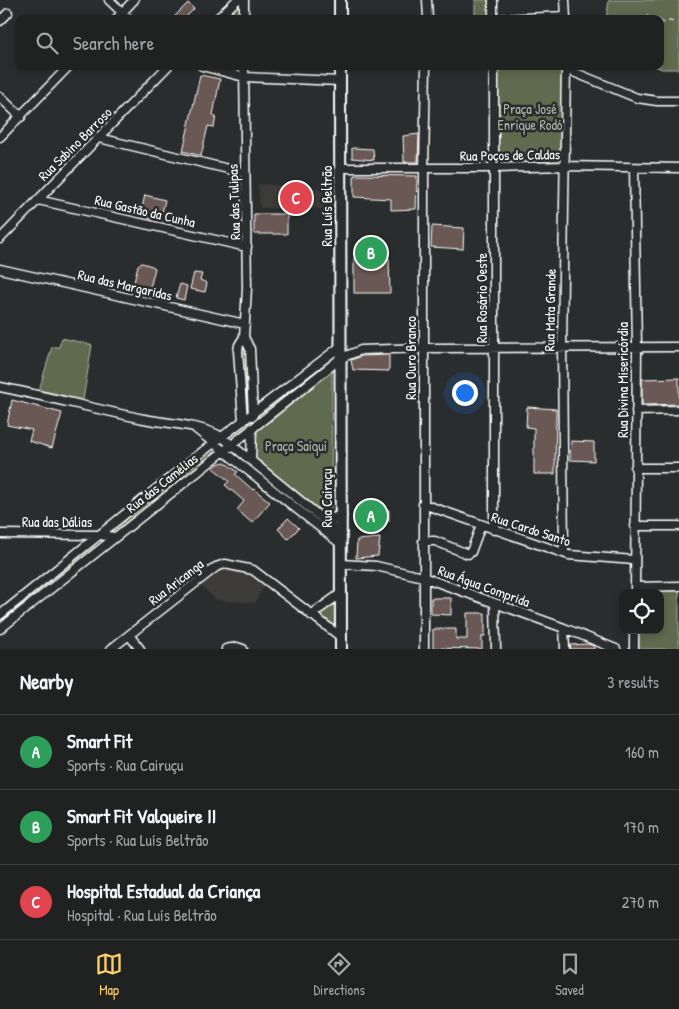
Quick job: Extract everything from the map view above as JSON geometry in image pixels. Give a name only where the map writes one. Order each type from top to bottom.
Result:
[{"type":"main road","points":[[340,0],[340,15]]},
{"type":"main road","name":"Rua Luís Beltrão","points":[[340,70],[341,346]]},
{"type":"main road","name":"Rua Cairuçu","points":[[341,346],[341,649]]},
{"type":"main road","points":[[326,522],[341,516]]},
{"type":"street","points":[[109,0],[125,15]]},
{"type":"street","points":[[119,15],[134,0]]},
{"type":"street","points":[[221,15],[237,0]]},
{"type":"street","points":[[244,0],[244,15]]},
{"type":"street","points":[[428,0],[428,15]]},
{"type":"street","points":[[493,0],[493,15]]},
{"type":"street","points":[[565,0],[566,15]]},
{"type":"street","points":[[0,21],[8,13]]},
{"type":"street","points":[[0,137],[66,70]]},
{"type":"street","name":"Rua Sabino Barroso","points":[[0,239],[164,70]]},
{"type":"street","points":[[217,70],[244,77],[340,81]]},
{"type":"street","name":"Rua das Tulipas","points":[[243,421],[238,351],[244,337],[247,247],[244,70]]},
{"type":"street","name":"Rua Ouro Branco","points":[[424,649],[424,168],[426,70]]},
{"type":"street","name":"Rua Rosário Oeste","points":[[494,70],[494,530]]},
{"type":"street","name":"Rua Mata Grande","points":[[564,553],[562,347],[566,70]]},
{"type":"street","points":[[571,70],[637,98],[679,101]]},
{"type":"street","points":[[0,96],[21,117]]},
{"type":"street","points":[[99,138],[245,173]]},
{"type":"street","name":"Rua Poços de Caldas","points":[[340,168],[565,166],[679,168]]},
{"type":"street","name":"Rua Divina Misericórdia","points":[[634,168],[637,347],[635,589]]},
{"type":"street","name":"Rua Gastão da Cunha","points":[[38,200],[247,247]]},
{"type":"street","name":"Rua das Margaridas","points":[[0,269],[245,324]]},
{"type":"street","name":"Rua das Tulipas","points":[[244,337],[250,349],[253,414],[251,461]]},
{"type":"street","name":"Rua das Camélias","points":[[0,615],[222,436],[341,346]]},
{"type":"street","name":"Rua das Camélias","points":[[0,629],[341,358],[361,350],[424,348],[679,348]]},
{"type":"street","points":[[0,386],[126,415],[210,431],[222,436],[326,522],[341,539]]},
{"type":"street","points":[[636,411],[679,410]]},
{"type":"street","points":[[195,428],[280,496],[341,539]]},
{"type":"street","points":[[635,468],[679,468]]},
{"type":"street","points":[[280,496],[286,489]]},
{"type":"street","name":"Rua Cardo Santo","points":[[423,504],[574,556],[634,560]]},
{"type":"street","points":[[423,541],[435,542],[468,554],[471,552],[481,525]]},
{"type":"street","points":[[635,526],[679,526]]},
{"type":"street","name":"Rua das Dálias","points":[[0,534],[99,534],[115,537]]},
{"type":"street","name":"Rua Aricanga","points":[[112,649],[216,567],[225,564],[253,570],[341,637]]},
{"type":"street","name":"Rua Água Comprida","points":[[341,564],[376,566],[423,577],[564,628],[616,649]]},
{"type":"street","points":[[646,589],[679,586]]},
{"type":"street","points":[[311,615],[340,594]]},
{"type":"street","points":[[495,604],[496,649]]},
{"type":"street","points":[[564,628],[565,649]]},
{"type":"street","points":[[634,634],[634,649]]},
{"type":"street","points":[[129,635],[140,649]]},
{"type":"street","points":[[226,649],[237,647],[243,649]]},
{"type":"path","points":[[664,23],[679,22]]},
{"type":"shaded area","points":[[258,184],[333,189],[331,209],[260,208]]},
{"type":"shaded area","points":[[224,568],[248,573],[266,582],[255,603],[216,600],[197,582],[216,570]]},
{"type":"green space","points":[[475,0],[493,0],[493,15],[475,15]]},
{"type":"green space","points":[[609,0],[679,0],[679,69],[664,69],[664,15],[607,15]]},
{"type":"green space","points":[[240,1],[240,15],[224,15]]},
{"type":"green space","name":"Praça José Enrique Rodó","points":[[494,70],[566,70],[565,166],[495,168]]},
{"type":"green space","points":[[62,338],[92,345],[83,400],[39,390],[52,347],[59,347]]},
{"type":"green space","points":[[244,344],[246,345],[250,412],[245,416],[241,347]]},
{"type":"green space","points":[[333,356],[335,360],[261,418],[258,417],[257,414]]},
{"type":"green space","name":"Praça Saiqui","points":[[332,369],[331,519],[254,457],[256,429],[267,420],[271,421]]},
{"type":"green space","points":[[245,423],[249,427],[232,440],[230,439],[229,436]]},
{"type":"green space","points":[[213,447],[218,449],[218,451],[115,533],[113,532],[112,528]]},
{"type":"green space","points":[[232,449],[335,533],[332,535],[230,454]]},
{"type":"green space","points":[[93,544],[97,548],[0,626],[0,619]]},
{"type":"green space","points":[[679,587],[679,649],[638,649],[637,634],[664,634],[664,589],[634,588]]},
{"type":"green space","points":[[336,603],[337,629],[318,616]]},
{"type":"building","points":[[188,3],[194,9],[188,15],[176,15]]},
{"type":"building","points":[[200,75],[220,79],[213,115],[216,116],[214,127],[208,126],[201,156],[183,151]]},
{"type":"building","points":[[419,134],[418,162],[404,162],[403,136]]},
{"type":"building","points":[[352,148],[373,149],[374,160],[352,158]]},
{"type":"building","points":[[354,175],[417,176],[416,209],[391,210],[391,199],[354,197]]},
{"type":"building","points":[[145,195],[165,200],[160,221],[140,216]]},
{"type":"building","points":[[254,214],[287,214],[287,234],[254,234]]},
{"type":"building","points":[[432,226],[464,228],[463,249],[431,247]]},
{"type":"building","points":[[354,258],[389,258],[390,293],[354,293]]},
{"type":"building","points":[[142,263],[155,268],[149,292],[136,291],[133,287],[138,265]]},
{"type":"building","points":[[194,273],[202,274],[200,280],[207,283],[205,292],[190,289]]},
{"type":"building","points":[[180,284],[187,286],[184,300],[176,298]]},
{"type":"building","points":[[389,355],[389,371],[353,370],[351,360],[362,356]]},
{"type":"building","points":[[679,378],[679,404],[642,405],[642,379]]},
{"type":"building","points":[[12,400],[62,413],[52,448],[29,441],[32,430],[7,425]]},
{"type":"building","points":[[527,407],[556,409],[555,474],[534,474],[534,428],[526,427]]},
{"type":"building","points":[[571,441],[594,442],[594,461],[570,460]]},
{"type":"building","points":[[224,462],[238,472],[235,474],[253,490],[270,502],[252,523],[237,510],[244,501],[225,485],[229,481],[213,468]]},
{"type":"building","points":[[354,510],[389,510],[389,521],[354,521]]},
{"type":"building","points":[[288,518],[299,528],[288,539],[278,529]]},
{"type":"building","points":[[380,538],[378,556],[356,558],[357,540]]},
{"type":"building","points":[[431,598],[451,598],[451,615],[431,614]]},
{"type":"building","points":[[467,613],[485,613],[485,636],[482,636],[482,649],[433,648],[433,629],[456,629],[456,639],[467,639]]},
{"type":"building","points":[[588,644],[594,646],[594,649],[571,649],[570,645]]},
{"type":"place","name":"Hospital Estadual da Criança","points":[[296,198]]},
{"type":"place","name":"Smart Fit Valqueire II","points":[[371,253]]},
{"type":"place","name":"Smart Fit","points":[[371,516]]}]
